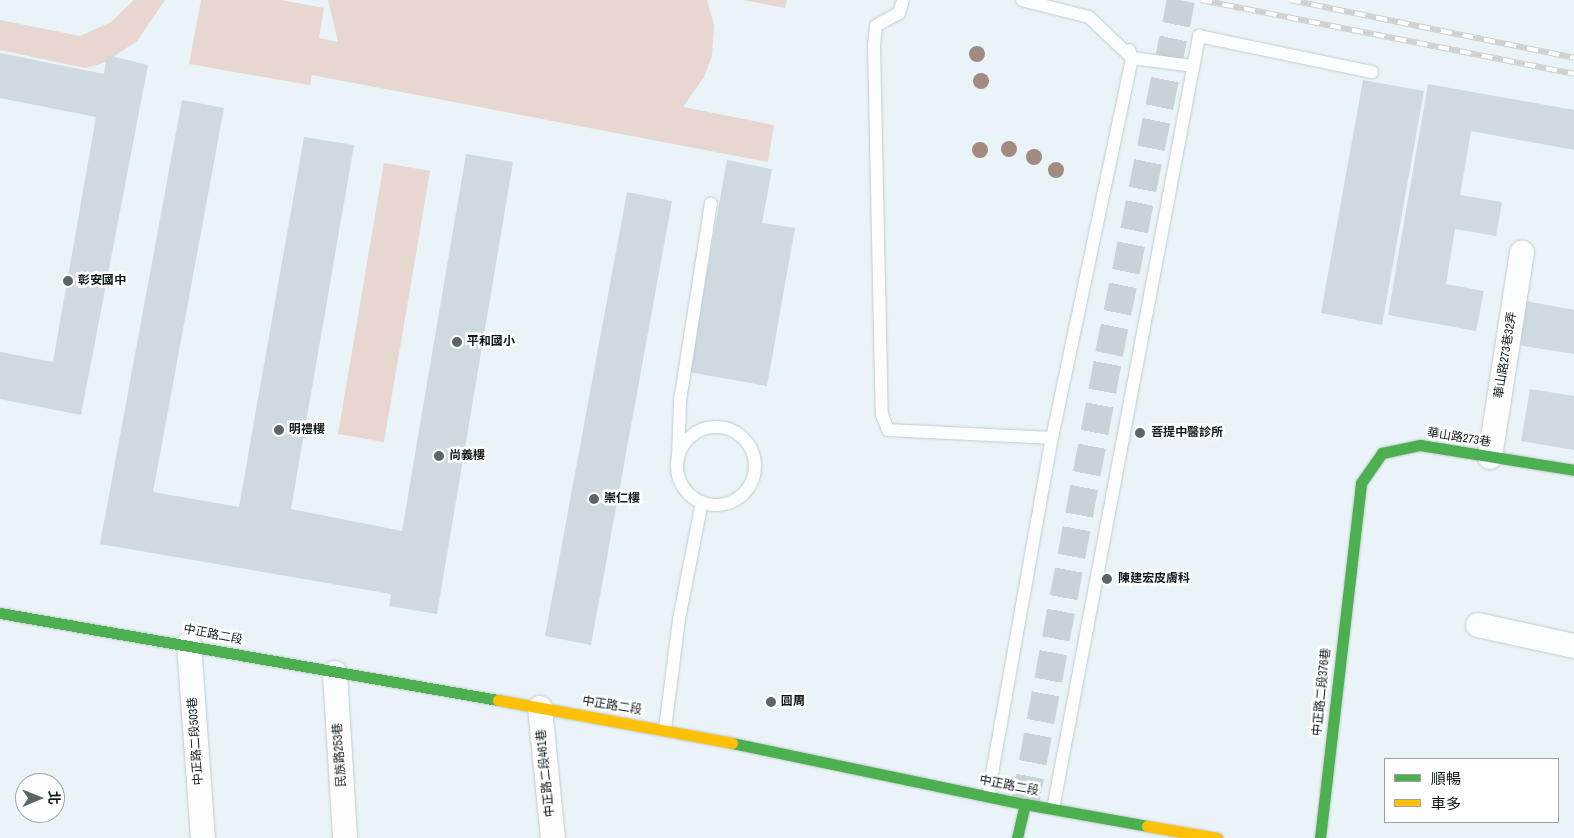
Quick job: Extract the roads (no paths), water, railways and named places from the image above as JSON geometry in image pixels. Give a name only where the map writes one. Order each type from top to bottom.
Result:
[{"type":"street","name":"華山路273巷32弄","points":[[1490,457],[1522,252]]},
{"type":"street","name":"華山路273巷","points":[[1352,549],[1361,483],[1382,453],[1420,445],[1574,470]]},
{"type":"street","name":"中正路二段376巷","points":[[1320,838],[1352,549]]},
{"type":"street","name":"中正路二段","points":[[0,613],[189,644],[335,673],[665,729],[1025,804],[1217,838]]},
{"type":"street","points":[[1478,626],[1574,646]]},
{"type":"street","name":"中正路二段503巷","points":[[189,644],[204,838]]},
{"type":"street","name":"民族路253巷","points":[[335,673],[345,838]]},
{"type":"street","name":"中正路二段461巷","points":[[540,708],[553,838]]},
{"type":"street","points":[[1017,838],[1025,804]]},
{"type":"lane","points":[[903,0],[899,13],[876,26],[874,45],[882,415],[888,430],[1052,438]]},
{"type":"lane","points":[[1022,0],[1090,17],[1132,58],[1193,66]]},
{"type":"lane","points":[[1053,809],[1199,36],[1372,72]]},
{"type":"lane","points":[[988,796],[1052,438],[1132,58],[1127,46]]},
{"type":"lane","points":[[678,459],[688,438],[709,427],[732,430],[749,446],[754,470],[746,491],[725,504],[702,502],[685,490],[680,480],[678,459],[680,401],[711,203]]},
{"type":"lane","points":[[665,729],[679,619],[702,502]]},
{"type":"tunnel","points":[[1025,804],[1109,354],[1181,0]]},
{"type":"railway","points":[[1201,0],[1574,74]]},
{"type":"railway","points":[[1290,0],[1574,58]]},
{"type":"place","name":"彰安國中","points":[[68,281]]},
{"type":"place","name":"平和國小","points":[[457,342]]},
{"type":"place","name":"明禮樓","points":[[279,430]]},
{"type":"place","name":"菩提中醫診所","points":[[1140,433]]},
{"type":"place","name":"尚義樓","points":[[439,456]]},
{"type":"place","name":"崇仁樓","points":[[594,499]]},
{"type":"place","name":"陳建宏皮膚科","points":[[1107,579]]},
{"type":"place","name":"圓周","points":[[771,702]]}]
